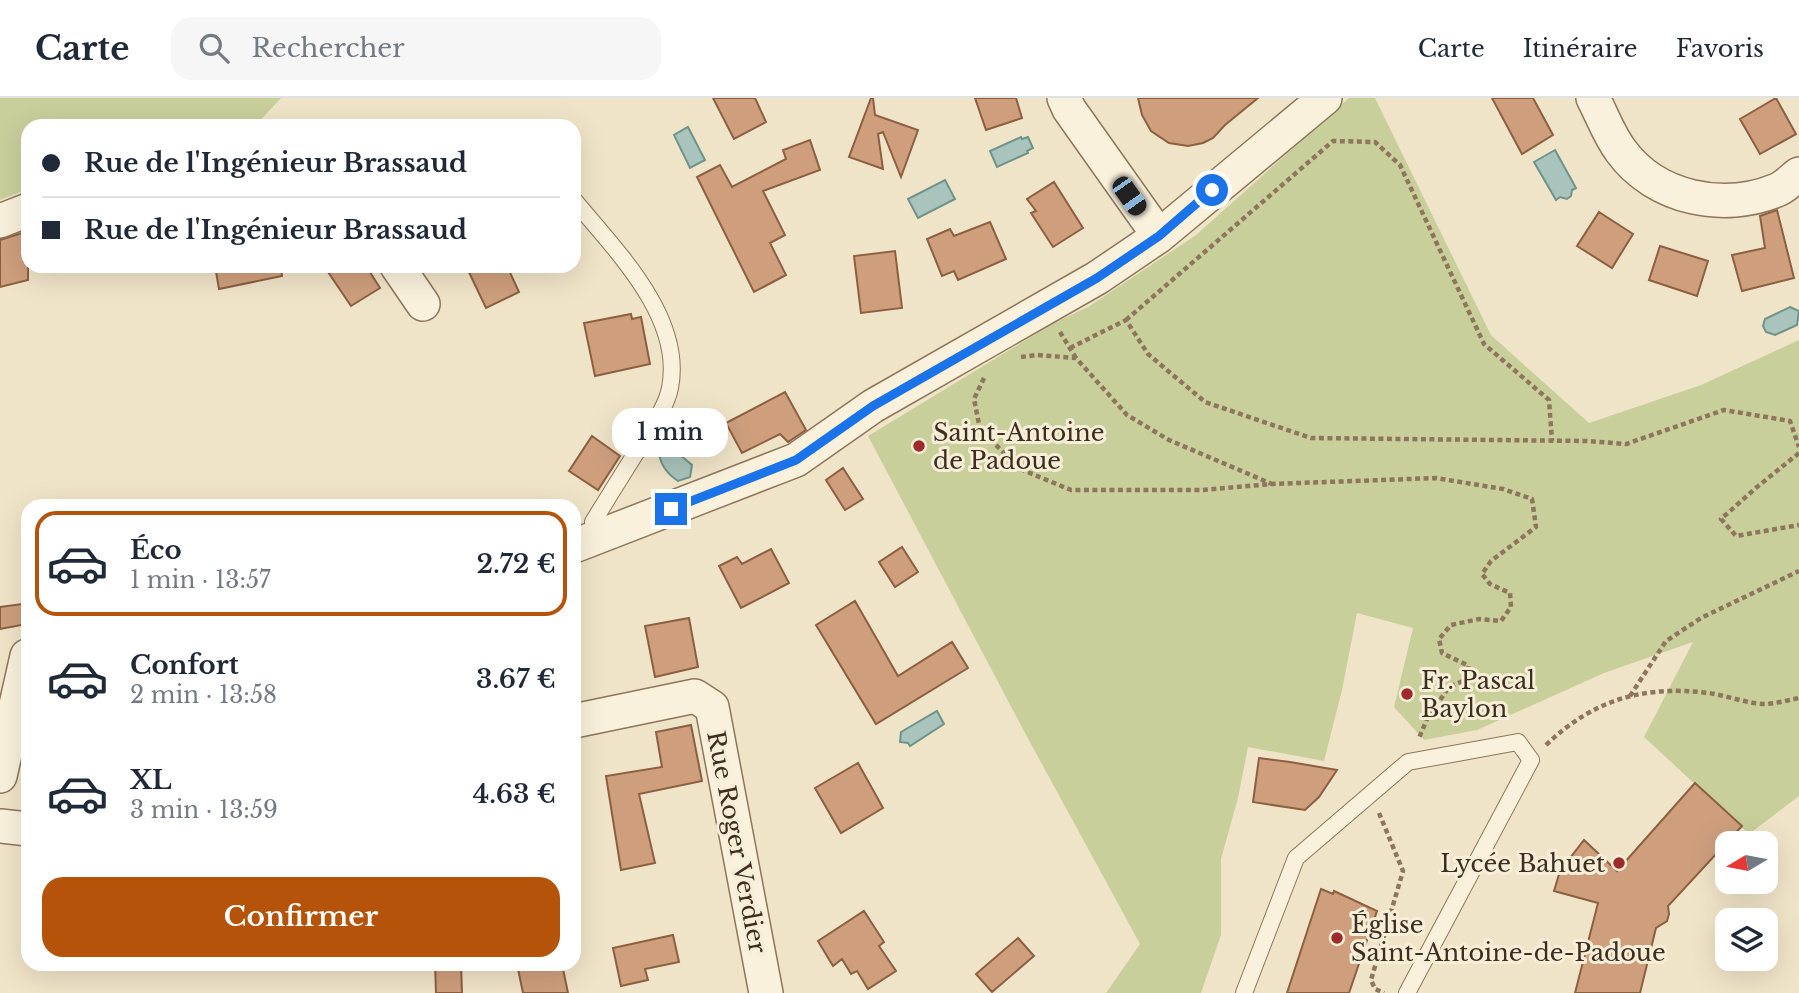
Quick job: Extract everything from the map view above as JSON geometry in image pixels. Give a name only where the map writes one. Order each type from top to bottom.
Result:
[{"type":"street","points":[[1064,98],[1069,109],[1159,236]]},
{"type":"street","points":[[585,542],[796,460],[873,406],[1097,278],[1159,236],[1325,98]]},
{"type":"street","points":[[1593,98],[1621,151],[1650,180],[1693,199],[1732,201],[1767,193],[1779,190],[1799,174]]},
{"type":"street","points":[[0,221],[21,213]]},
{"type":"street","points":[[402,273],[423,304]]},
{"type":"street","points":[[0,776],[18,659]]},
{"type":"street","name":"Rue Roger Verdier","points":[[581,719],[695,696],[712,707],[766,993]]},
{"type":"street","points":[[0,826],[21,828]]},
{"type":"lane","points":[[581,208],[634,272],[662,319],[671,356],[670,388],[660,413],[593,522],[585,542]]},
{"type":"lane","points":[[1244,993],[1296,858],[1408,762],[1518,742],[1531,760],[1407,993]]},
{"type":"path","points":[[1070,348],[1126,320],[1333,141],[1375,142],[1400,165],[1484,344],[1549,400],[1552,441]]},
{"type":"path","points":[[1126,320],[1148,355],[1205,402],[1311,438],[1626,444],[1724,410],[1790,421],[1799,447]]},
{"type":"path","points":[[1011,358],[1037,355],[1076,358],[1127,415],[1169,440],[1272,484]]},
{"type":"path","points":[[986,373],[974,399],[980,429],[1020,469],[1071,490],[1202,490],[1272,484],[1436,478],[1503,489],[1532,499],[1536,527],[1491,561],[1482,574],[1490,584],[1510,593],[1511,607],[1500,621],[1479,619],[1451,625],[1439,639],[1442,653],[1469,666],[1465,680],[1449,687],[1427,719],[1408,762]]},
{"type":"path","points":[[1799,453],[1721,519],[1735,536],[1799,525]]},
{"type":"path","points":[[1630,696],[1666,640],[1701,618],[1799,571]]},
{"type":"path","points":[[1531,760],[1568,723],[1609,701],[1630,696],[1652,692],[1707,693],[1766,704],[1799,698]]},
{"type":"path","points":[[1371,794],[1403,871],[1371,980],[1376,989],[1384,993]]},
{"type":"green space","points":[[0,98],[281,98],[262,119],[21,119],[21,192],[0,200]]},
{"type":"green space","points":[[1349,98],[1375,98],[1491,335],[1589,423],[1701,385],[1799,340],[1799,796],[1753,831],[1746,831],[1644,737],[1693,642],[1604,673],[1477,730],[1424,740],[1394,707],[1413,628],[1357,613],[1342,690],[1324,761],[1248,747],[1238,798],[1221,859],[1221,935],[1201,993],[1106,993],[1140,944],[868,436],[1054,323],[1088,307],[1196,235]]},
{"type":"water","points":[[688,127],[705,160],[690,168],[674,135]]},
{"type":"water","points":[[1021,137],[1028,137],[1033,148],[997,167],[990,151]]},
{"type":"water","points":[[1555,150],[1576,188],[1567,199],[1560,197],[1556,200],[1534,162]]},
{"type":"water","points":[[945,180],[955,199],[918,218],[908,199]]},
{"type":"water","points":[[1790,307],[1799,311],[1797,325],[1775,335],[1766,332],[1763,326],[1765,319]]},
{"type":"water","points":[[670,436],[678,445],[680,455],[692,465],[690,477],[678,481],[668,473],[660,459],[659,440]]},
{"type":"water","points":[[937,711],[944,724],[910,746],[900,742],[901,732]]},
{"type":"building","points":[[713,98],[755,98],[766,122],[734,139]]},
{"type":"building","points":[[871,98],[875,115],[918,130],[901,177],[883,132],[878,134],[883,169],[849,157]]},
{"type":"building","points":[[975,98],[1016,98],[1022,118],[986,130]]},
{"type":"building","points":[[1138,98],[1258,98],[1213,138],[1188,146],[1169,143],[1151,131],[1142,115]]},
{"type":"building","points":[[1492,98],[1533,98],[1553,135],[1522,154]]},
{"type":"building","points":[[1776,98],[1796,134],[1760,154],[1740,119]]},
{"type":"building","points":[[810,140],[820,170],[763,191],[785,235],[770,243],[786,275],[754,292],[697,177],[720,165],[732,187],[786,159],[783,150]]},
{"type":"building","points":[[1054,182],[1083,228],[1053,247],[1031,213],[1036,211],[1027,199]]},
{"type":"building","points":[[1777,210],[1794,278],[1742,291],[1732,255],[1765,248],[1760,216]]},
{"type":"building","points":[[1599,212],[1633,234],[1612,268],[1577,246]]},
{"type":"building","points":[[990,222],[1006,259],[958,280],[954,271],[942,276],[927,239],[950,229],[954,236]]},
{"type":"building","points":[[21,233],[21,273],[28,273],[28,280],[0,287],[0,240]]},
{"type":"building","points":[[1660,246],[1708,261],[1697,296],[1649,280]]},
{"type":"building","points":[[895,251],[902,308],[861,313],[854,256]]},
{"type":"building","points":[[216,273],[282,273],[282,276],[219,289]]},
{"type":"building","points":[[329,273],[370,273],[380,288],[351,306]]},
{"type":"building","points":[[469,273],[510,273],[519,292],[486,308]]},
{"type":"building","points":[[631,314],[632,319],[641,317],[650,364],[595,376],[584,323]]},
{"type":"building","points":[[785,392],[806,430],[788,442],[780,434],[742,453],[726,423]]},
{"type":"building","points":[[592,436],[620,456],[598,490],[569,471]]},
{"type":"building","points":[[843,468],[863,499],[845,510],[826,480]]},
{"type":"building","points":[[902,547],[918,572],[895,587],[879,562]]},
{"type":"building","points":[[771,549],[789,583],[741,608],[719,566],[737,557],[742,564]]},
{"type":"building","points":[[855,601],[898,676],[952,642],[968,668],[876,724],[816,625]]},
{"type":"building","points":[[21,604],[21,625],[0,629],[0,607]]},
{"type":"building","points":[[689,618],[698,667],[655,677],[645,626]]},
{"type":"building","points":[[691,725],[702,781],[639,794],[655,863],[621,870],[606,776],[662,767],[656,732]]},
{"type":"building","points":[[1259,758],[1337,770],[1319,797],[1305,810],[1253,802]]},
{"type":"building","points":[[858,763],[883,808],[841,833],[815,788]]},
{"type":"building","points":[[1695,783],[1742,826],[1737,831],[1715,831],[1715,855],[1668,906],[1667,921],[1656,928],[1640,993],[1575,993],[1598,903],[1554,891],[1560,871],[1584,840],[1617,871]]},
{"type":"building","name":"Église Saint-Antoine-de-Padoue","points":[[1321,889],[1333,894],[1334,891],[1377,911],[1349,993],[1287,993]]},
{"type":"building","points":[[864,911],[884,942],[879,946],[896,971],[868,989],[857,971],[851,974],[842,959],[833,966],[818,941]]},
{"type":"building","points":[[673,935],[679,962],[645,969],[648,980],[621,986],[613,948]]},
{"type":"building","points":[[1018,938],[1034,956],[992,992],[976,974]]},
{"type":"building","points":[[435,971],[461,971],[462,993],[436,993]]},
{"type":"building","points":[[518,971],[563,971],[568,993],[523,993]]},
{"type":"place","name":"Saint-Antoine de Padoue","points":[[919,446]]},
{"type":"place","name":"Fr. Pascal Baylon","points":[[1407,694]]},
{"type":"place","name":"Lycée Bahuet","points":[[1619,863]]},
{"type":"place","name":"Église Saint-Antoine-de-Padoue","points":[[1337,938]]},
{"type":"route","points":[[671,509],[796,460],[873,406],[1097,278],[1159,236],[1212,190]]}]
